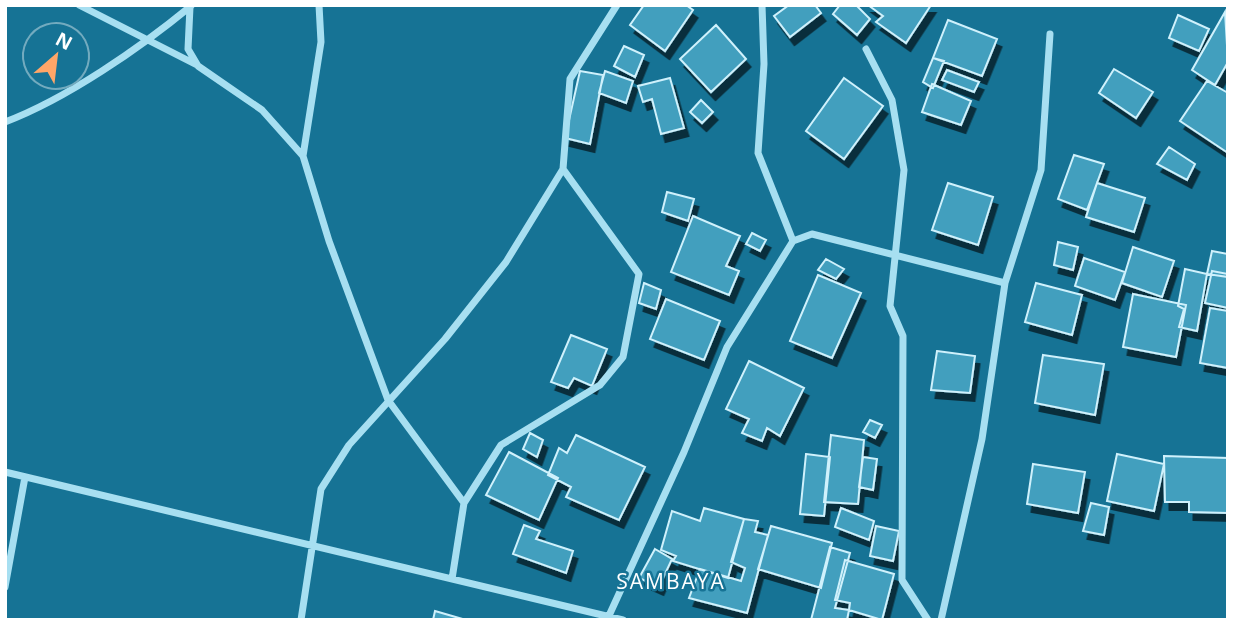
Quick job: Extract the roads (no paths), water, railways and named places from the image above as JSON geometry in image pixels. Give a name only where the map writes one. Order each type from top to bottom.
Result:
[{"type":"street","points":[[79,5],[149,38],[198,66],[262,110],[303,156],[329,241],[388,400],[464,503]]},
{"type":"street","points":[[303,156],[321,42],[319,5]]},
{"type":"street","points":[[301,620],[310,545],[321,489],[349,445],[445,340],[506,262],[563,169],[570,79],[617,5]]},
{"type":"street","points":[[762,5],[764,64],[758,153],[793,241]]},
{"type":"street","points":[[5,122],[37,110],[149,38],[191,6]]},
{"type":"street","points":[[191,6],[188,50],[198,66]]},
{"type":"street","points":[[941,620],[982,439],[1005,283],[1041,170],[1050,34]]},
{"type":"street","points":[[866,49],[892,100],[904,170],[893,254],[890,306],[903,336],[902,580],[928,620]]},
{"type":"street","points":[[452,579],[464,503],[501,445],[600,385],[623,357],[639,274],[563,169]]},
{"type":"street","points":[[608,618],[684,452],[727,347],[793,241],[812,234],[1005,283]]},
{"type":"street","points":[[5,472],[623,620]]},
{"type":"street","points":[[5,587],[25,477]]},
{"type":"district","name":"SAMBAYA","points":[[671,581]]}]
